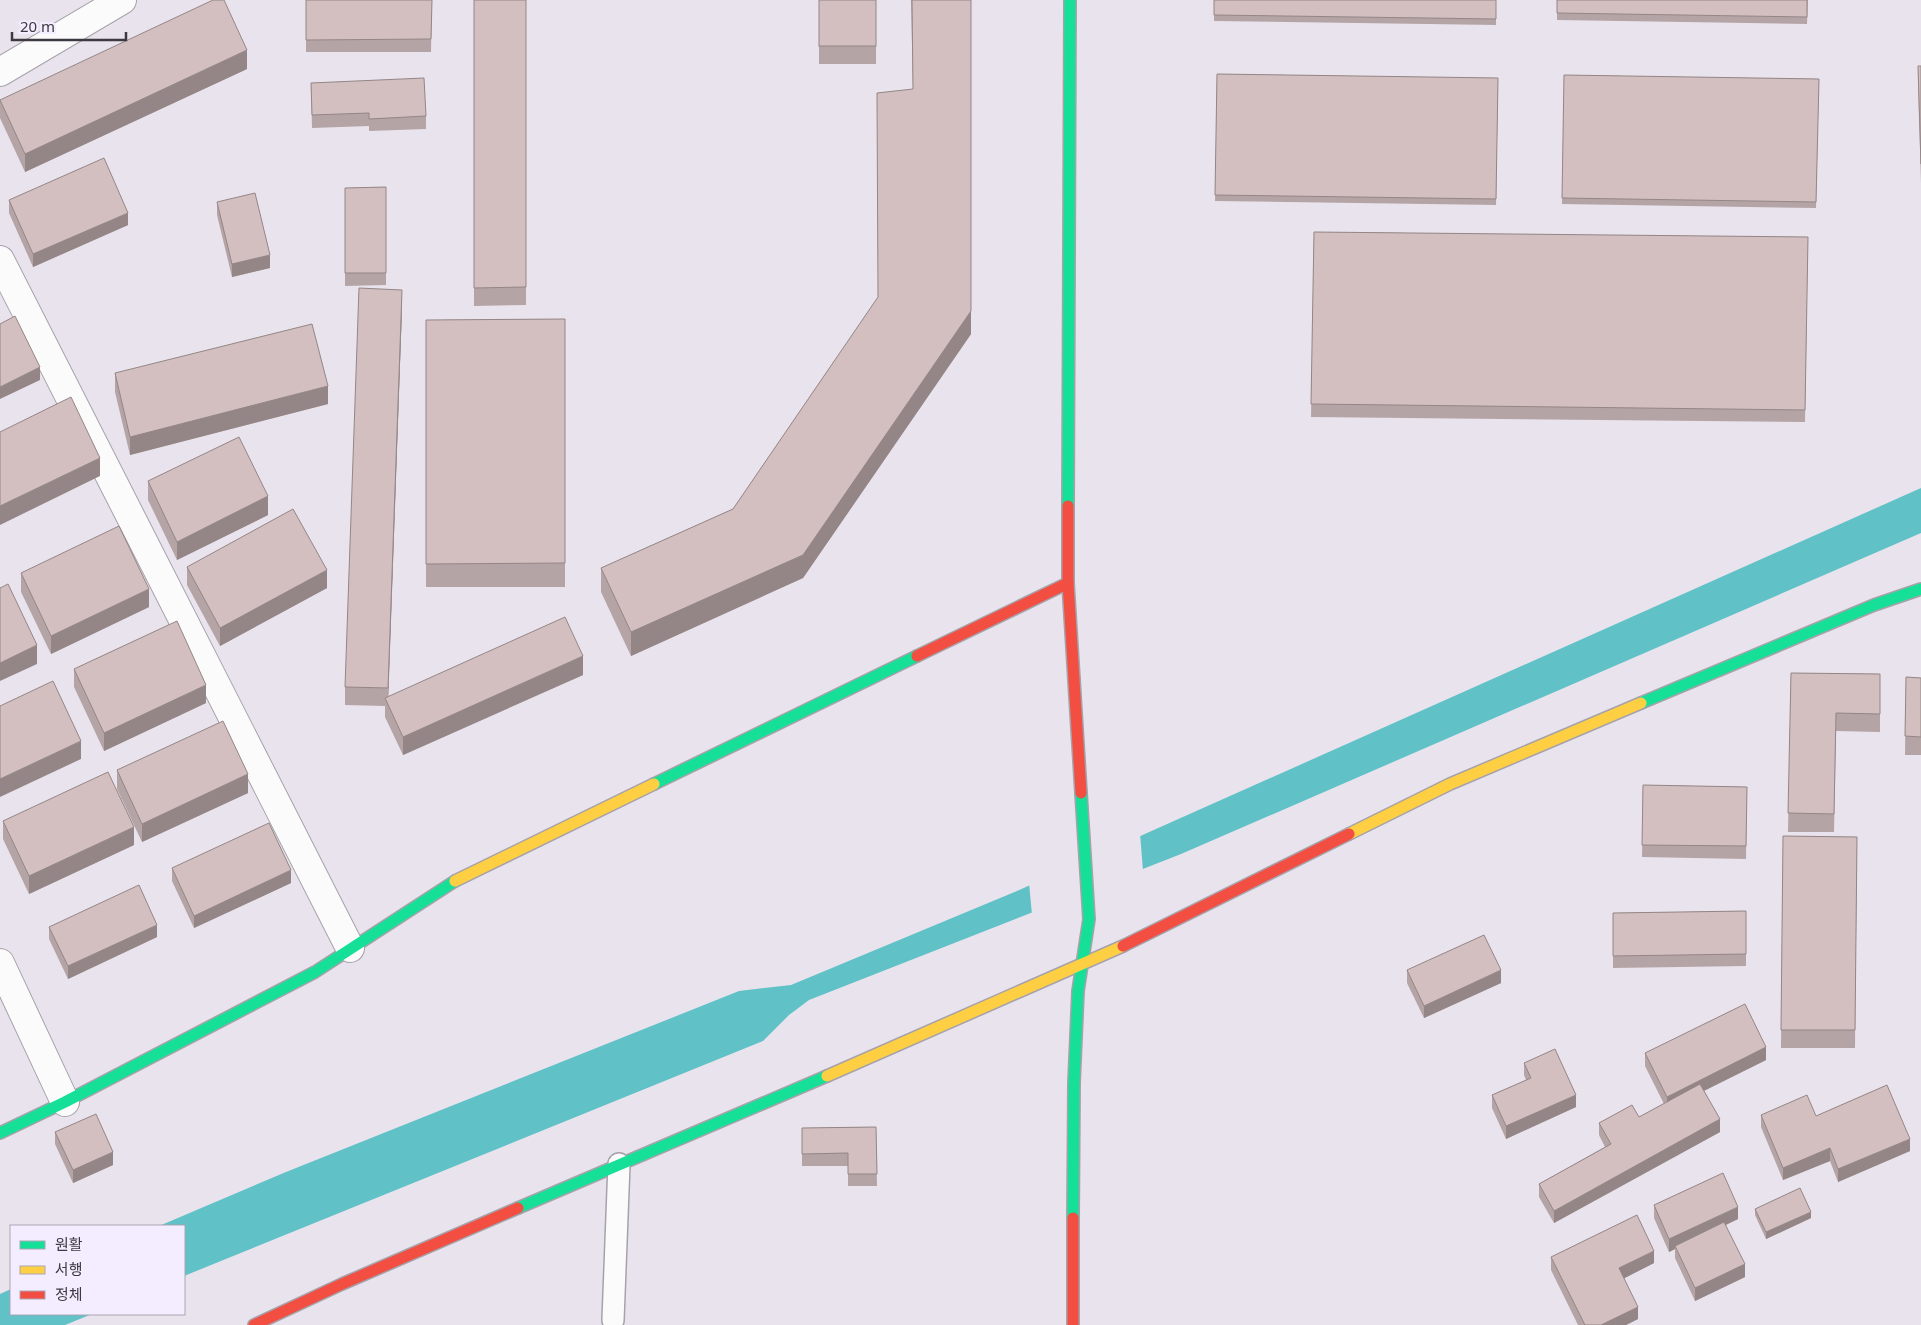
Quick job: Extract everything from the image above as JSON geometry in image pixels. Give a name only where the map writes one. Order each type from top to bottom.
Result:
[{"type":"street","points":[[0,72],[122,0]]},
{"type":"street","points":[[1070,0],[1068,583],[1089,919],[1078,991],[1074,1083],[1073,1325]]},
{"type":"street","points":[[0,260],[350,948]]},
{"type":"street","points":[[0,1133],[65,1102],[315,972],[448,884],[1068,583]]},
{"type":"street","points":[[254,1325],[342,1284],[618,1164],[1016,994],[1083,962],[1133,941],[1450,784],[1874,605],[1921,589]]},
{"type":"street","points":[[0,963],[65,1102]]},
{"type":"lane","points":[[613,1320],[618,1164]]},
{"type":"water","points":[[1921,488],[1921,533],[1181,854],[809,1000],[789,1015],[763,1041],[185,1276],[185,1225],[161,1225],[286,1172],[739,991],[791,985],[1017,891]]},
{"type":"water","points":[[10,1289],[10,1315],[90,1315],[65,1325],[0,1325],[0,1294]]},
{"type":"pier","points":[[1140,833],[1143,871],[1032,915],[1029,883]]},
{"type":"building","points":[[213,0],[224,0],[247,50],[25,154],[0,100]]},
{"type":"building","points":[[306,0],[432,0],[431,39],[306,40]]},
{"type":"building","points":[[474,0],[526,0],[526,287],[474,288]]},
{"type":"building","points":[[819,0],[876,0],[876,46],[819,46]]},
{"type":"building","points":[[912,0],[971,0],[971,311],[803,555],[631,632],[601,568],[733,509],[878,297],[877,93],[913,89]]},
{"type":"building","points":[[1214,0],[1496,0],[1496,19],[1214,15]]},
{"type":"building","points":[[1557,0],[1807,0],[1807,17],[1557,13]]},
{"type":"building","points":[[1918,66],[1921,66],[1921,164]]},
{"type":"building","points":[[1217,74],[1498,78],[1496,199],[1215,195]]},
{"type":"building","points":[[1564,75],[1819,79],[1816,202],[1562,198]]},
{"type":"building","points":[[424,78],[426,116],[369,119],[369,113],[312,115],[311,83]]},
{"type":"building","points":[[104,158],[128,213],[33,254],[9,200]]},
{"type":"building","points":[[386,187],[386,273],[345,273],[345,188]]},
{"type":"building","points":[[255,193],[270,255],[232,264],[217,202]]},
{"type":"building","points":[[1314,232],[1808,237],[1805,410],[1311,404]]},
{"type":"building","points":[[359,288],[402,290],[388,688],[345,687]]},
{"type":"building","points":[[15,316],[40,367],[0,387],[0,324]]},
{"type":"building","points":[[565,319],[565,563],[426,564],[426,320]]},
{"type":"building","points":[[312,324],[328,386],[130,437],[115,373]]},
{"type":"building","points":[[71,397],[100,458],[0,506],[0,432]]},
{"type":"building","points":[[239,437],[268,496],[177,542],[148,481]]},
{"type":"building","points":[[293,509],[327,570],[220,628],[187,567]]},
{"type":"building","points":[[119,526],[149,589],[51,636],[21,573]]},
{"type":"building","points":[[8,584],[37,645],[0,663],[0,588]]},
{"type":"building","points":[[565,617],[583,656],[403,737],[385,698]]},
{"type":"building","points":[[177,621],[206,685],[104,733],[74,669]]},
{"type":"building","points":[[1791,673],[1880,674],[1880,714],[1836,713],[1834,814],[1788,813]]},
{"type":"building","points":[[1906,677],[1921,678],[1921,737],[1905,736]]},
{"type":"building","points":[[53,681],[81,741],[0,779],[0,706]]},
{"type":"building","points":[[223,721],[248,774],[142,824],[117,770]]},
{"type":"building","points":[[108,772],[134,827],[29,876],[3,821]]},
{"type":"building","points":[[1643,785],[1747,787],[1746,846],[1642,845]]},
{"type":"building","points":[[269,823],[291,870],[194,916],[172,868]]},
{"type":"building","points":[[1783,836],[1857,837],[1855,1030],[1781,1030]]},
{"type":"building","points":[[139,885],[157,925],[68,966],[49,927]]},
{"type":"building","points":[[1746,911],[1746,954],[1613,956],[1613,913]]},
{"type":"building","points":[[1484,935],[1501,970],[1424,1006],[1407,970]]},
{"type":"building","points":[[1745,1004],[1766,1047],[1667,1097],[1645,1053]]},
{"type":"building","points":[[1555,1049],[1576,1095],[1506,1126],[1492,1095],[1531,1078],[1524,1063]]},
{"type":"building","points":[[1700,1084],[1720,1119],[1554,1211],[1539,1184],[1611,1144],[1599,1123],[1632,1105],[1639,1117]]},
{"type":"building","points":[[1887,1085],[1910,1139],[1838,1169],[1830,1148],[1783,1168],[1761,1115],[1807,1095],[1816,1116]]},
{"type":"building","points":[[96,1114],[113,1152],[73,1170],[55,1132]]},
{"type":"building","points":[[876,1127],[877,1174],[848,1174],[848,1153],[802,1154],[802,1128]]},
{"type":"building","points":[[1723,1173],[1738,1207],[1669,1239],[1654,1205]]},
{"type":"building","points":[[1800,1188],[1811,1212],[1766,1232],[1755,1209]]},
{"type":"building","points":[[1637,1215],[1654,1251],[1619,1268],[1638,1307],[1601,1325],[1585,1325],[1551,1257]]},
{"type":"building","points":[[1724,1222],[1745,1264],[1695,1288],[1675,1246]]},
{"type":"traffic: fast","points":[[1068,506],[1070,0]]},
{"type":"traffic: fast","points":[[1641,703],[1874,605],[1921,589]]},
{"type":"traffic: fast","points":[[654,784],[917,656]]},
{"type":"traffic: fast","points":[[1073,1218],[1074,1083],[1078,991],[1089,919],[1081,793]]},
{"type":"traffic: fast","points":[[0,1133],[65,1102],[315,972],[455,881]]},
{"type":"traffic: fast","points":[[518,1208],[827,1076]]},
{"type":"traffic: slow","points":[[1349,834],[1450,784],[1641,703]]},
{"type":"traffic: slow","points":[[455,881],[654,784]]},
{"type":"traffic: slow","points":[[827,1076],[1123,946]]},
{"type":"traffic: jam","points":[[1068,506],[1068,583],[1081,793]]},
{"type":"traffic: jam","points":[[917,656],[1068,583]]},
{"type":"traffic: jam","points":[[1123,946],[1349,834]]},
{"type":"traffic: jam","points":[[254,1325],[342,1284],[518,1208]]},
{"type":"traffic: jam","points":[[1073,1218],[1073,1325]]}]
